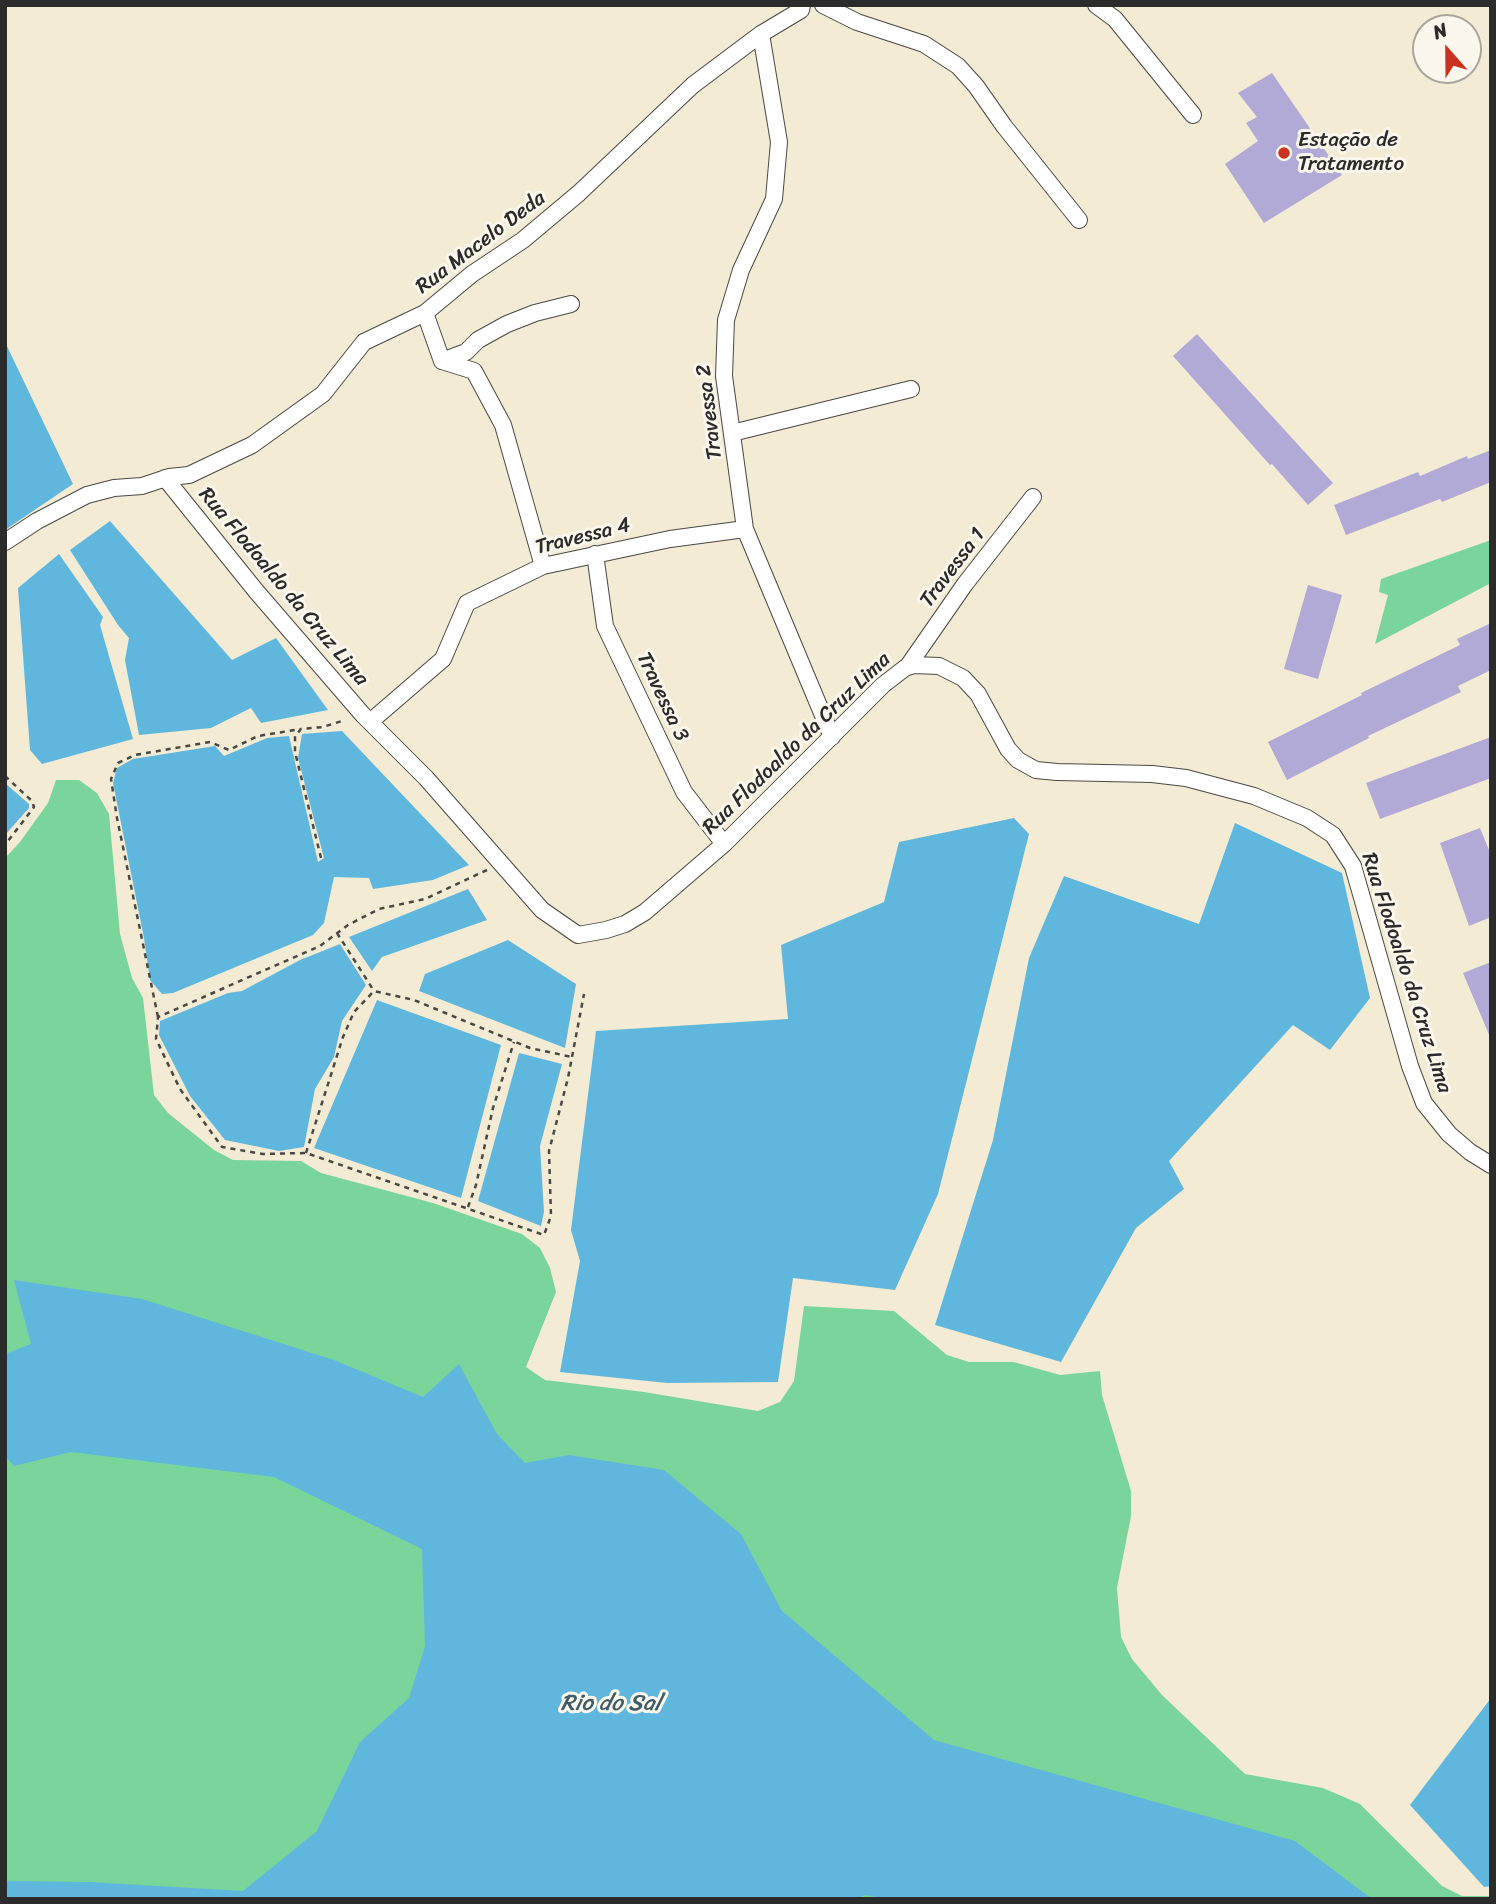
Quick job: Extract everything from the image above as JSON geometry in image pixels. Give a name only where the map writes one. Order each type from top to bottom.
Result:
[{"type":"street","points":[[824,5],[857,22],[924,44],[957,66],[976,86],[1079,220]]},
{"type":"street","points":[[1096,5],[1115,19],[1193,115]]},
{"type":"street","name":"Rua Macelo Deda","points":[[5,542],[37,521],[87,495],[188,475],[252,445],[323,394],[364,342],[425,313],[472,274],[523,240],[554,215],[693,85],[761,34],[807,7]]},
{"type":"street","name":"Travessa 2","points":[[761,34],[779,142],[774,199],[741,270],[726,320],[724,376],[745,529],[832,737]]},
{"type":"street","points":[[442,361],[466,352],[478,340],[506,324],[571,304]]},
{"type":"street","points":[[425,313],[442,361]]},
{"type":"street","points":[[442,361],[474,371],[503,425],[543,566]]},
{"type":"street","points":[[732,433],[911,389]]},
{"type":"street","name":"Rua Flodoaldo da Cruz Lima","points":[[166,478],[256,591],[366,718],[434,787],[500,864],[552,919],[578,935],[588,935],[625,923],[645,912],[724,844],[883,685],[908,666],[939,666],[964,678],[978,694],[1008,749],[1028,767],[1057,772],[1152,774],[1186,778],[1245,793],[1307,818],[1333,835],[1353,866],[1410,1066],[1424,1103],[1449,1134],[1491,1165]]},
{"type":"street","name":"Travessa 1","points":[[908,666],[965,584],[1034,497]]},
{"type":"street","name":"Travessa 4","points":[[366,718],[443,659],[467,603],[543,566],[670,539],[745,529]]},
{"type":"street","name":"Travessa 3","points":[[595,554],[605,626],[684,792],[724,844]]},
{"type":"path","points":[[366,718],[258,736],[229,750],[211,742],[135,755],[118,763],[111,779],[158,1017],[156,1039],[180,1088],[222,1147],[263,1154],[306,1153],[544,1235],[551,1216],[549,1151],[584,994]]},
{"type":"path","points":[[301,729],[295,736],[295,752],[321,858]]},
{"type":"path","points":[[5,776],[32,801],[34,807],[5,845]]},
{"type":"path","points":[[158,1017],[320,946],[379,909],[425,899],[500,864]]},
{"type":"path","points":[[337,933],[374,991],[414,1000],[530,1048],[572,1057]]},
{"type":"path","points":[[306,1153],[343,1037],[355,1012],[374,991]]},
{"type":"path","points":[[468,1209],[493,1108],[514,1042]]},
{"type":"green space","points":[[1491,540],[1491,583],[1375,644],[1388,595],[1379,592],[1381,579]]},
{"type":"green space","points":[[56,780],[79,780],[97,793],[109,814],[120,934],[132,978],[143,998],[154,1095],[168,1113],[214,1150],[233,1160],[301,1161],[321,1173],[433,1203],[522,1234],[540,1248],[550,1268],[556,1292],[526,1367],[545,1380],[644,1392],[758,1411],[780,1402],[794,1381],[804,1306],[894,1311],[947,1355],[969,1362],[1014,1362],[1060,1375],[1100,1371],[1102,1395],[1131,1491],[1131,1516],[1117,1588],[1121,1637],[1132,1659],[1162,1695],[1245,1774],[1323,1788],[1360,1804],[1442,1886],[1462,1896],[1491,1896],[1491,1899],[5,1899],[5,858],[48,803]]},
{"type":"water","points":[[5,342],[73,484],[5,530]]},
{"type":"water","points":[[110,521],[232,660],[276,638],[328,710],[261,723],[251,708],[211,728],[139,735],[125,660],[129,638],[70,550]]},
{"type":"water","points":[[59,554],[103,617],[100,625],[133,739],[42,764],[30,750],[18,588]]},
{"type":"water","points":[[342,731],[469,865],[433,880],[373,889],[369,878],[334,877],[324,923],[313,935],[173,993],[162,994],[150,980],[113,783],[117,768],[133,759],[215,746],[224,756],[267,738],[289,736],[318,862],[324,858],[298,758],[302,734]]},
{"type":"water","points":[[5,783],[29,804],[29,808],[5,835]]},
{"type":"water","points":[[1014,818],[1029,834],[938,1194],[895,1290],[793,1278],[778,1382],[667,1383],[560,1372],[580,1261],[571,1230],[596,1031],[788,1019],[781,945],[884,902],[899,842]]},
{"type":"water","points":[[1235,823],[1342,873],[1370,998],[1330,1050],[1293,1025],[1169,1161],[1184,1189],[1136,1228],[1061,1362],[935,1325],[993,1140],[1029,958],[1064,876],[1199,924]]},
{"type":"water","points":[[468,889],[487,920],[382,957],[372,971],[349,937]]},
{"type":"water","points":[[508,940],[576,984],[565,1048],[419,991],[425,974]]},
{"type":"water","points":[[340,944],[366,985],[342,1021],[334,1057],[315,1089],[304,1147],[279,1151],[225,1140],[190,1096],[159,1035],[160,1021],[228,993],[242,991],[300,960]]},
{"type":"water","points":[[377,1000],[501,1045],[461,1198],[314,1148]]},
{"type":"water","points":[[519,1053],[562,1064],[540,1146],[544,1212],[541,1226],[478,1201]]},
{"type":"water","name":"Rio do Sal","points":[[14,1280],[142,1299],[334,1360],[423,1397],[459,1364],[497,1434],[525,1463],[569,1455],[664,1470],[741,1534],[782,1611],[934,1740],[1295,1841],[1372,1899],[885,1899],[865,1895],[856,1899],[5,1899],[5,1881],[90,1882],[243,1891],[317,1831],[360,1742],[409,1698],[425,1646],[422,1549],[274,1477],[71,1452],[14,1466],[5,1456],[5,1354],[31,1344]]},
{"type":"water","points":[[1491,1698],[1491,1886],[1484,1887],[1410,1805]]},
{"type":"building","name":"Estação de Tratamento","points":[[1272,73],[1342,175],[1264,223],[1225,164],[1258,141],[1246,123],[1257,117],[1238,93]]},
{"type":"building","points":[[1197,334],[1333,483],[1308,505],[1173,356]]},
{"type":"building","points":[[1491,450],[1491,482],[1346,535],[1334,505],[1418,472],[1420,476],[1467,456],[1468,459]]},
{"type":"building","points":[[1308,585],[1342,595],[1318,679],[1284,669]]},
{"type":"building","points":[[1491,623],[1491,670],[1458,686],[1461,692],[1368,736],[1369,738],[1287,780],[1268,742],[1460,645],[1457,639]]},
{"type":"building","points":[[1491,737],[1491,778],[1380,819],[1366,783]]},
{"type":"building","points":[[1480,828],[1491,855],[1491,917],[1469,926],[1440,843]]},
{"type":"building","points":[[1491,962],[1491,1037],[1490,1037],[1463,973]]},
{"type":"place","name":"Estação de Tratamento","points":[[1284,153]]}]
